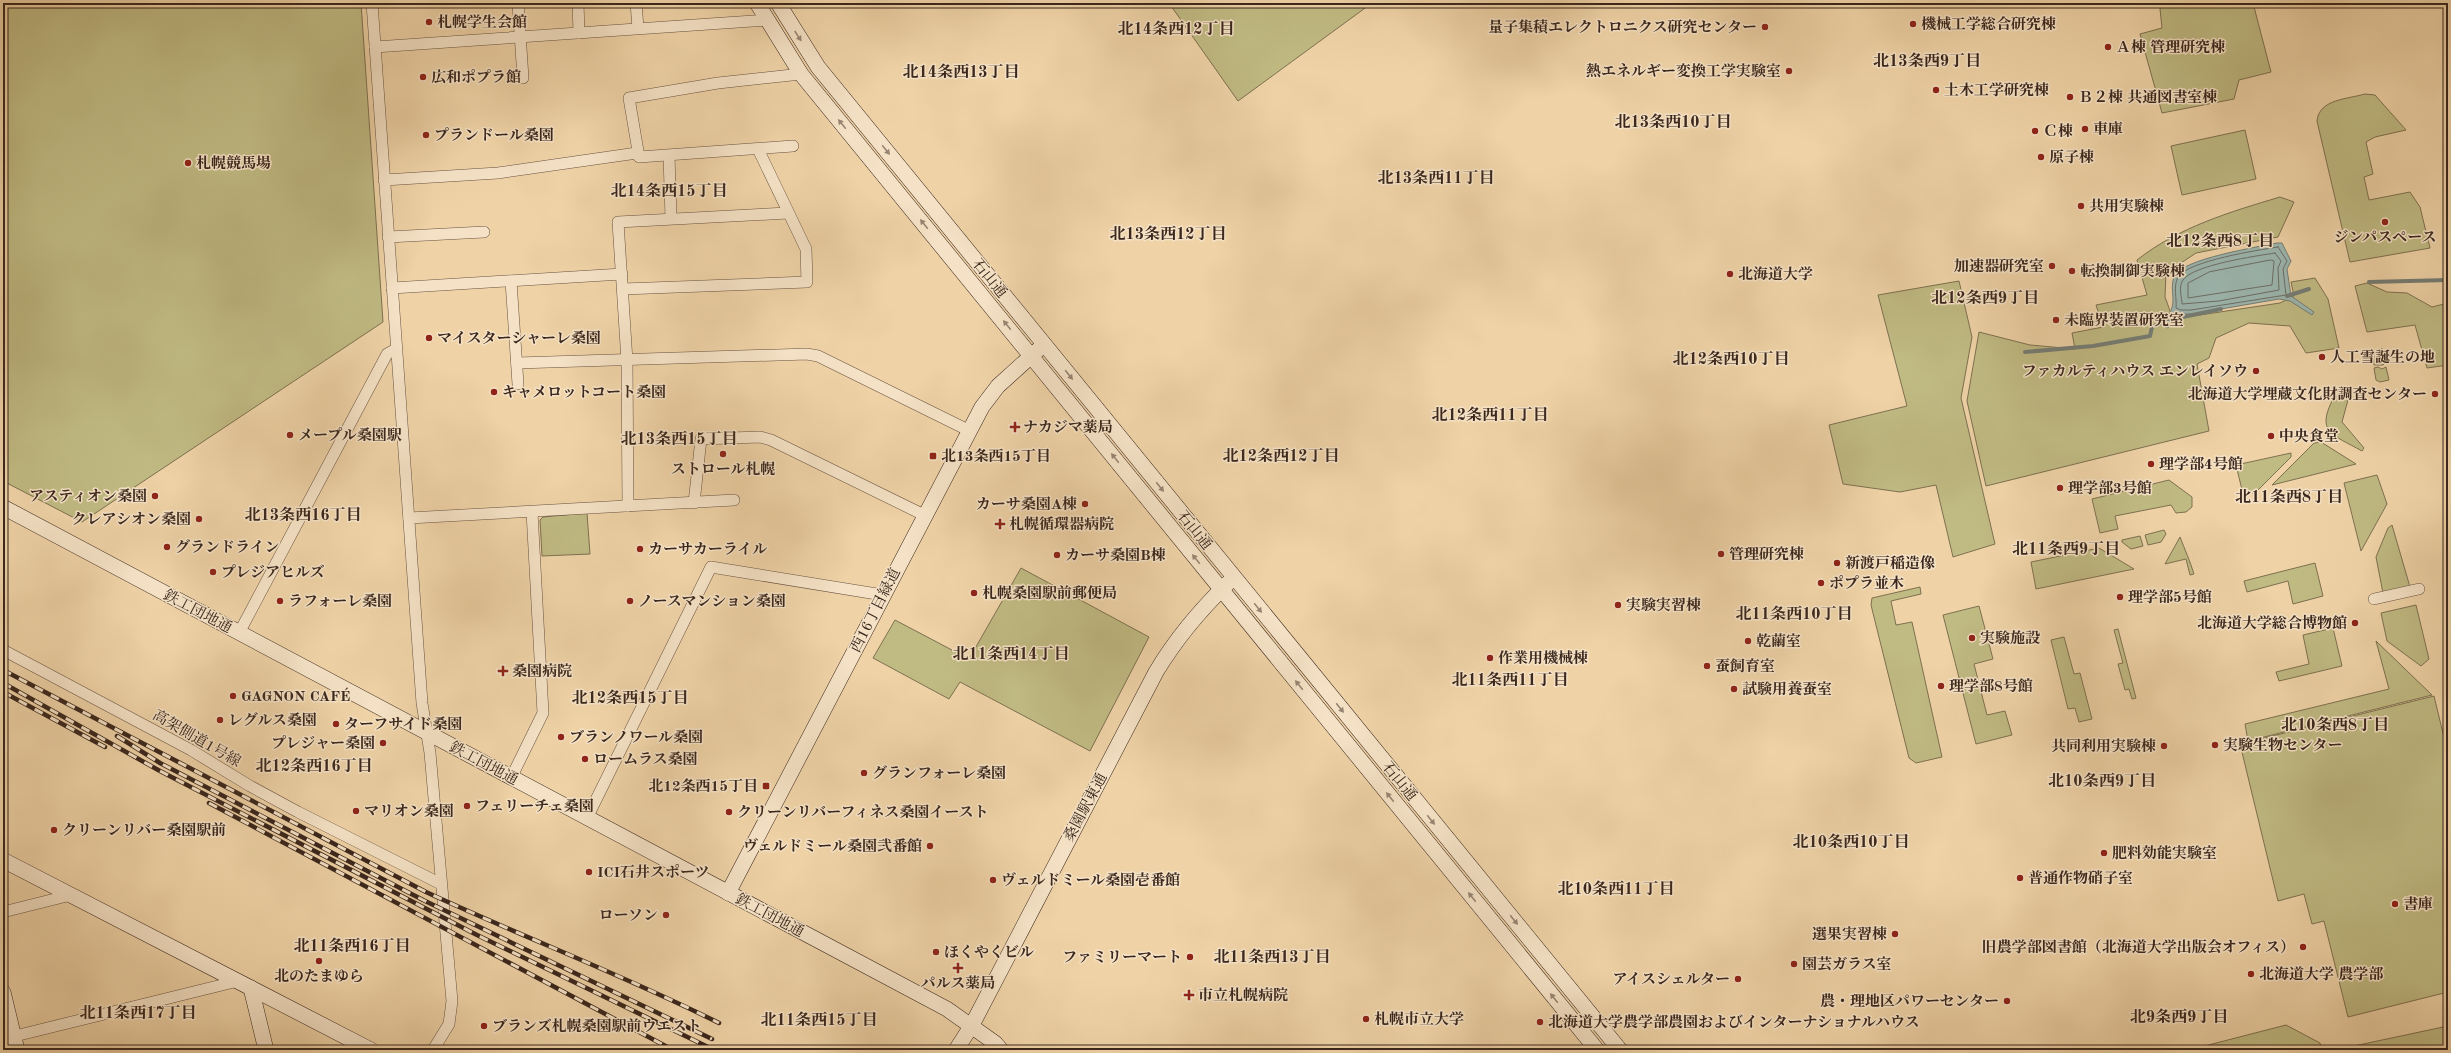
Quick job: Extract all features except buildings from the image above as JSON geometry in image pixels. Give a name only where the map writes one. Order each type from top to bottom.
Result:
[{"type":"street","points":[[372,3],[422,703],[427,733],[452,1013],[449,1024],[432,1050]]},
{"type":"street","points":[[518,3],[522,78]]},
{"type":"street","points":[[578,3],[579,33]]},
{"type":"street","points":[[636,3],[638,28]]},
{"type":"street","name":"石山通","points":[[757,3],[801,74],[1596,1050]]},
{"type":"street","name":"石山通","points":[[778,3],[818,67],[1620,1050]]},
{"type":"street","points":[[375,47],[767,20]]},
{"type":"street","points":[[793,146],[639,157],[637,153],[629,98],[718,83],[801,74]]},
{"type":"street","points":[[623,289],[808,282],[806,249],[758,149]]},
{"type":"street","points":[[384,180],[498,174],[637,153]]},
{"type":"street","points":[[668,156],[671,218]]},
{"type":"street","points":[[628,506],[626,361],[618,222],[788,213]]},
{"type":"street","points":[[388,237],[484,232]]},
{"type":"street","points":[[392,288],[622,274]]},
{"type":"street","points":[[511,280],[518,384]]},
{"type":"street","name":"西16丁目緑道","points":[[728,893],[968,430],[982,406],[998,386],[1044,344]]},
{"type":"street","points":[[239,632],[387,354],[396,349]]},
{"type":"street","points":[[517,364],[806,354],[818,356],[968,430]]},
{"type":"street","points":[[694,503],[701,439],[760,437],[771,440],[924,515]]},
{"type":"street","points":[[408,518],[734,500]]},
{"type":"street","name":"鉄工団地通","points":[[3,507],[947,1009],[972,1025],[1001,1050]]},
{"type":"street","points":[[511,778],[543,713],[532,512]]},
{"type":"street","points":[[587,818],[711,567],[882,595]]},
{"type":"street","name":"桑園駅東通","points":[[956,1050],[972,1025],[1156,672],[1176,639],[1190,620],[1233,577]]},
{"type":"street","points":[[2374,599],[2419,589]]},
{"type":"street","name":"高架側道1号線","points":[[3,650],[191,750],[298,812],[441,884]]},
{"type":"street","points":[[3,860],[371,1050]]},
{"type":"street","points":[[3,912],[72,895]]},
{"type":"street","points":[[3,992],[11,1042],[245,985]]},
{"type":"street","points":[[245,985],[266,1050]]},
{"type":"shaded area","name":"札幌競馬場","points":[[3,3],[361,3],[383,322],[82,522],[3,481]]},
{"type":"shaded area","points":[[381,3],[442,3],[381,7]]},
{"type":"shaded area","points":[[1169,3],[1372,3],[1238,101]]},
{"type":"shaded area","points":[[2161,3],[2253,3],[2271,72],[2239,80],[2234,99],[2162,113],[2140,34],[2162,28],[2160,9]]},
{"type":"shaded area","points":[[2365,94],[2375,95],[2406,130],[2375,137],[2366,142],[2373,174],[2364,177],[2369,200],[2410,192],[2420,207],[2430,248],[2350,262],[2317,121],[2323,108],[2329,104],[2335,101]]},
{"type":"shaded area","points":[[2245,130],[2256,179],[2182,195],[2171,146]]},
{"type":"shaded area","points":[[2280,197],[2294,202],[2278,237],[2196,253],[2166,273],[2165,297],[2173,319],[2280,303],[2294,296],[2291,282],[2315,278],[2328,299],[2339,348],[2306,353],[2290,326],[2249,323],[2216,338],[2209,358],[2197,364],[2209,431],[1986,486],[1967,401],[1979,332],[2030,345],[2075,349],[2072,333],[2103,327],[2096,305],[2147,295],[2137,260],[2153,248],[2170,238],[2206,222]]},
{"type":"shaded area","points":[[1959,281],[1972,337],[1961,398],[1995,544],[1953,557],[1936,485],[1900,492],[1843,484],[1829,425],[1907,406],[1878,295]]},
{"type":"shaded area","points":[[2367,283],[2387,292],[2407,293],[2432,307],[2448,303],[2448,365],[2427,368],[2415,325],[2367,332],[2355,286]]},
{"type":"shaded area","points":[[2382,348],[2385,363],[2383,365],[2374,365],[2373,358]]},
{"type":"shaded area","points":[[2378,367],[2382,369],[2386,367],[2389,380],[2380,382],[2376,380],[2374,368]]},
{"type":"shaded area","points":[[2341,395],[2348,400],[2342,422],[2364,448],[2362,451],[2335,436],[2327,425],[2326,418],[2334,397]]},
{"type":"shaded area","points":[[2321,442],[2356,464],[2272,485],[2314,443]]},
{"type":"shaded area","points":[[2291,453],[2291,457],[2255,493],[2243,494],[2236,465]]},
{"type":"shaded area","points":[[2377,475],[2387,504],[2361,551],[2344,483]]},
{"type":"shaded area","points":[[2169,480],[2192,497],[2192,507],[2186,512],[2176,513],[2171,505],[2115,516],[2118,529],[2100,533],[2092,499]]},
{"type":"shaded area","points":[[587,513],[590,554],[542,556],[540,520],[543,517]]},
{"type":"shaded area","points":[[2392,525],[2410,587],[2383,593],[2376,557],[2388,528]]},
{"type":"shaded area","points":[[2164,530],[2166,534],[2161,542],[2148,545],[2145,535]]},
{"type":"shaded area","points":[[2140,536],[2143,546],[2131,549],[2122,542],[2122,540]]},
{"type":"shaded area","points":[[2180,537],[2194,574],[2190,575],[2186,559],[2165,564]]},
{"type":"shaded area","points":[[2099,548],[2134,569],[2036,589],[2031,562]]},
{"type":"shaded area","points":[[2315,563],[2323,596],[2293,604],[2288,581],[2247,592],[2244,581]]},
{"type":"shaded area","points":[[1021,568],[1149,637],[1090,751],[960,682],[949,699],[873,658],[895,620],[969,659]]},
{"type":"shaded area","points":[[1920,587],[1921,594],[1891,601],[1896,625],[1912,622],[1942,757],[1916,763],[1909,758],[1871,605],[1872,598]]},
{"type":"shaded area","points":[[2416,605],[2429,659],[2421,666],[2387,641],[2381,613]]},
{"type":"shaded area","points":[[1979,606],[1993,659],[1974,664],[1987,715],[2005,711],[2012,735],[1976,744],[1943,615]]},
{"type":"shaded area","points":[[2333,628],[2342,666],[2279,681],[2276,672],[2309,664],[2303,635]]},
{"type":"shaded area","points":[[2118,629],[2136,698],[2132,699],[2129,689],[2125,690],[2118,664],[2123,663],[2114,630]]},
{"type":"shaded area","points":[[2064,637],[2074,674],[2080,673],[2092,719],[2079,722],[2075,708],[2068,709],[2051,640]]},
{"type":"shaded area","points":[[2376,641],[2432,695],[2248,741],[2245,724],[2389,689]]},
{"type":"shaded area","points":[[2434,696],[2448,754],[2448,992],[2348,1017],[2324,921],[2312,924],[2304,894],[2278,901],[2240,744]]},
{"type":"shaded area","points":[[2286,1025],[2320,1043],[2322,1050],[2189,1050]]},
{"type":"shaded area","points":[[2448,1026],[2448,1050],[2335,1050]]},
{"type":"water","points":[[2282,243],[2291,261],[2287,269],[2291,296],[2314,312],[2312,315],[2290,301],[2279,299],[2192,314],[2180,314],[2175,312],[2168,328],[2165,327],[2173,304],[2173,280],[2179,271],[2204,259]]},
{"type":"waterway","points":[[2369,282],[2448,280]]},
{"type":"waterway","points":[[2287,296],[2309,289]]},
{"type":"waterway","points":[[2183,317],[2221,309]]},
{"type":"waterway","points":[[2025,352],[2093,346],[2150,336],[2152,327],[2168,320]]},
{"type":"railway","points":[[3,670],[426,892],[610,972],[719,1023]]},
{"type":"railway","points":[[3,683],[160,771],[477,935],[708,1047]]},
{"type":"railway","points":[[3,692],[105,747]]},
{"type":"railway","points":[[117,736],[160,763],[423,900],[712,1039]]},
{"type":"railway","points":[[209,803],[673,1050]]},
{"type":"place","name":"札幌学生会館","points":[[429,22]]},
{"type":"place","name":"機械工学総合研究棟","points":[[1913,24]]},
{"type":"place","name":"量子集積エレクトロニクス研究センター","points":[[1765,27]]},
{"type":"place","name":"Ａ棟 管理研究棟","points":[[2108,47]]},
{"type":"place","name":"熱エネルギー変換工学実験室","points":[[1789,71]]},
{"type":"place","name":"広和ポプラ館","points":[[423,77]]},
{"type":"place","name":"土木工学研究棟","points":[[1936,90]]},
{"type":"place","name":"Ｂ２棟 共通図書室棟","points":[[2070,97]]},
{"type":"place","name":"車庫","points":[[2085,129]]},
{"type":"place","name":"Ｃ棟","points":[[2035,131]]},
{"type":"place","name":"プランドール桑園","points":[[426,135]]},
{"type":"place","name":"原子棟","points":[[2041,157]]},
{"type":"place","name":"札幌競馬場","points":[[188,163]]},
{"type":"place","name":"共用実験棟","points":[[2081,206]]},
{"type":"place","name":"ジンパスペース","points":[[2385,222]]},
{"type":"place","name":"加速器研究室","points":[[2052,266]]},
{"type":"place","name":"転換制御実験棟","points":[[2072,271]]},
{"type":"place","name":"北海道大学","points":[[1730,274]]},
{"type":"place","name":"未臨界装置研究室","points":[[2056,320]]},
{"type":"place","name":"マイスターシャーレ桑園","points":[[429,338]]},
{"type":"place","name":"人工雪誕生の地","points":[[2322,357]]},
{"type":"place","name":"ファカルティハウス エンレイソウ","points":[[2256,371]]},
{"type":"place","name":"キャメロットコート桑園","points":[[494,392]]},
{"type":"place","name":"北海道大学埋蔵文化財調査センター","points":[[2435,394]]},
{"type":"place","name":"ナカジマ薬局","points":[[1015,427]]},
{"type":"place","name":"メープル桑園駅","points":[[290,435]]},
{"type":"place","name":"中央食堂","points":[[2271,436]]},
{"type":"place","name":"ストロール札幌","points":[[723,454]]},
{"type":"place","name":"北13条西15丁目","points":[[933,456]]},
{"type":"place","name":"理学部4号館","points":[[2151,464]]},
{"type":"place","name":"理学部3号館","points":[[2060,488]]},
{"type":"place","name":"アスティオン桑園","points":[[155,496]]},
{"type":"place","name":"カーサ桑園A棟","points":[[1085,504]]},
{"type":"place","name":"クレアシオン桑園","points":[[199,519]]},
{"type":"place","name":"札幌循環器病院","points":[[1000,524]]},
{"type":"place","name":"グランドライン","points":[[167,547]]},
{"type":"place","name":"カーサカーライル","points":[[640,549]]},
{"type":"place","name":"管理研究棟","points":[[1721,554]]},
{"type":"place","name":"カーサ桑園B棟","points":[[1057,555]]},
{"type":"place","name":"新渡戸稲造像","points":[[1837,563]]},
{"type":"place","name":"プレジアヒルズ","points":[[213,572]]},
{"type":"place","name":"ポプラ並木","points":[[1821,583]]},
{"type":"place","name":"札幌桑園駅前郵便局","points":[[974,593]]},
{"type":"place","name":"理学部5号館","points":[[2120,597]]},
{"type":"place","name":"ラフォーレ桑園","points":[[280,601]]},
{"type":"place","name":"ノースマンション桑園","points":[[630,601]]},
{"type":"place","name":"実験実習棟","points":[[1618,605]]},
{"type":"place","name":"北海道大学総合博物館","points":[[2355,623]]},
{"type":"place","name":"実験施設","points":[[1972,638]]},
{"type":"place","name":"乾繭室","points":[[1748,641]]},
{"type":"place","name":"作業用機械棟","points":[[1490,658]]},
{"type":"place","name":"蚕飼育室","points":[[1707,666]]},
{"type":"place","name":"桑園病院","points":[[503,671]]},
{"type":"place","name":"理学部8号館","points":[[1941,686]]},
{"type":"place","name":"試験用養蚕室","points":[[1734,689]]},
{"type":"place","name":"GAGNON CAFÉ","points":[[233,696]]},
{"type":"place","name":"レグルス桑園","points":[[220,720]]},
{"type":"place","name":"ターフサイド桑園","points":[[336,724]]},
{"type":"place","name":"ブランノワール桑園","points":[[561,737]]},
{"type":"place","name":"プレジャー桑園","points":[[383,743]]},
{"type":"place","name":"実験生物センター","points":[[2215,745]]},
{"type":"place","name":"共同利用実験棟","points":[[2164,746]]},
{"type":"place","name":"ロームラス桑園","points":[[585,759]]},
{"type":"place","name":"グランフォーレ桑園","points":[[864,773]]},
{"type":"place","name":"北12条西15丁目","points":[[766,786]]},
{"type":"place","name":"フェリーチェ桑園","points":[[467,806]]},
{"type":"place","name":"マリオン桑園","points":[[356,811]]},
{"type":"place","name":"クリーンリバーフィネス桑園イースト","points":[[729,812]]},
{"type":"place","name":"クリーンリバー桑園駅前","points":[[54,830]]},
{"type":"place","name":"ヴェルドミール桑園弐番館","points":[[930,846]]},
{"type":"place","name":"肥料効能実験室","points":[[2104,853]]},
{"type":"place","name":"ICI石井スポーツ","points":[[589,872]]},
{"type":"place","name":"普通作物硝子室","points":[[2020,878]]},
{"type":"place","name":"ヴェルドミール桑園壱番館","points":[[993,880]]},
{"type":"place","name":"書庫","points":[[2395,904]]},
{"type":"place","name":"ローソン","points":[[666,915]]},
{"type":"place","name":"選果実習棟","points":[[1895,934]]},
{"type":"place","name":"旧農学部図書館（北海道大学出版会オフィス）","points":[[2303,947]]},
{"type":"place","name":"ほくやくビル","points":[[936,952]]},
{"type":"place","name":"ファミリーマート","points":[[1190,957]]},
{"type":"place","name":"北のたまゆら","points":[[319,961]]},
{"type":"place","name":"園芸ガラス室","points":[[1794,964]]},
{"type":"place","name":"パルス薬局","points":[[958,968]]},
{"type":"place","name":"北海道大学 農学部","points":[[2251,974]]},
{"type":"place","name":"アイスシェルター","points":[[1738,979]]},
{"type":"place","name":"市立札幌病院","points":[[1189,995]]},
{"type":"place","name":"農・理地区パワーセンター","points":[[2007,1001]]},
{"type":"place","name":"札幌市立大学","points":[[1366,1019]]},
{"type":"place","name":"北海道大学農学部農園およびインターナショナルハウス","points":[[1540,1022]]},
{"type":"place","name":"ブランズ札幌桑園駅前ウエスト","points":[[484,1026]]},
{"type":"district","name":"北14条西12丁目","points":[[1176,28]]},
{"type":"district","name":"北13条西9丁目","points":[[1927,60]]},
{"type":"district","name":"北14条西13丁目","points":[[961,71]]},
{"type":"district","name":"北13条西10丁目","points":[[1673,121]]},
{"type":"district","name":"北13条西11丁目","points":[[1436,177]]},
{"type":"district","name":"北14条西15丁目","points":[[669,190]]},
{"type":"district","name":"北13条西12丁目","points":[[1168,233]]},
{"type":"district","name":"北12条西8丁目","points":[[2220,240]]},
{"type":"district","name":"北12条西9丁目","points":[[1985,297]]},
{"type":"district","name":"北12条西10丁目","points":[[1731,358]]},
{"type":"district","name":"北12条西11丁目","points":[[1490,414]]},
{"type":"district","name":"北13条西15丁目","points":[[679,438]]},
{"type":"district","name":"北12条西12丁目","points":[[1281,455]]},
{"type":"district","name":"北11条西8丁目","points":[[2289,496]]},
{"type":"district","name":"北13条西16丁目","points":[[303,514]]},
{"type":"district","name":"北11条西9丁目","points":[[2066,548]]},
{"type":"district","name":"北11条西10丁目","points":[[1794,613]]},
{"type":"district","name":"北11条西14丁目","points":[[1011,653]]},
{"type":"district","name":"北11条西11丁目","points":[[1510,679]]},
{"type":"district","name":"北12条西15丁目","points":[[630,697]]},
{"type":"district","name":"北10条西8丁目","points":[[2335,724]]},
{"type":"district","name":"北12条西16丁目","points":[[314,765]]},
{"type":"district","name":"北10条西9丁目","points":[[2102,780]]},
{"type":"district","name":"北10条西10丁目","points":[[1851,841]]},
{"type":"district","name":"北10条西11丁目","points":[[1616,888]]},
{"type":"district","name":"北11条西16丁目","points":[[352,945]]},
{"type":"district","name":"北11条西13丁目","points":[[1272,956]]},
{"type":"district","name":"北11条西17丁目","points":[[138,1012]]},
{"type":"district","name":"北9条西9丁目","points":[[2179,1016]]},
{"type":"district","name":"北11条西15丁目","points":[[819,1019]]}]
